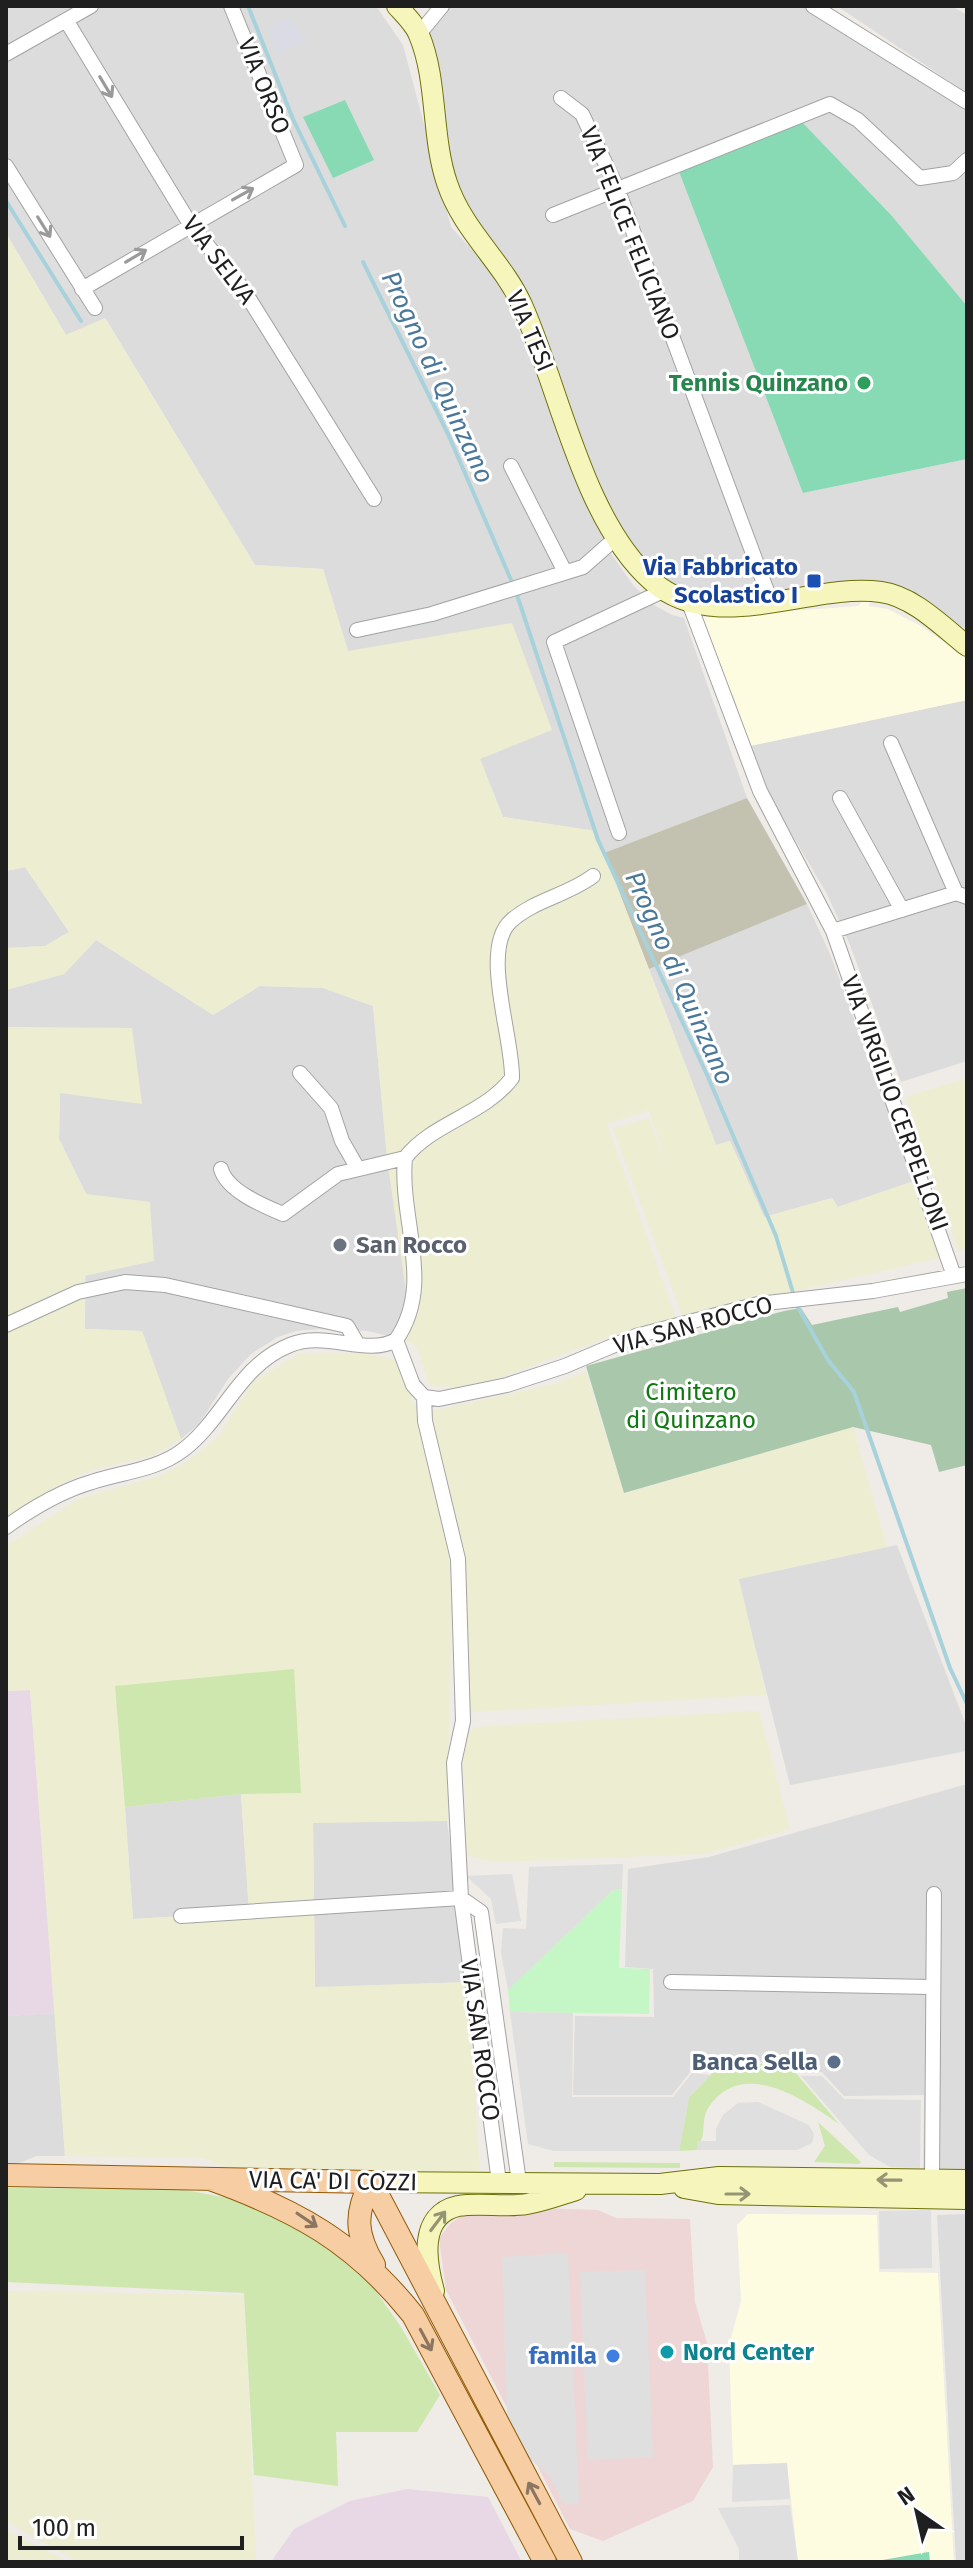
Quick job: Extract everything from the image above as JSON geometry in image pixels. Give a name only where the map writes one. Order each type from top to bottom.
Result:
[{"type":"main road","points":[[397,6],[419,34]]},
{"type":"main road","name":"VIA TESI","points":[[419,34],[447,181],[471,233],[502,270],[522,304],[594,501],[631,560],[663,591],[688,600],[730,606],[849,592],[883,592],[927,614],[967,646]]},
{"type":"main road","name":"VIA CA' DI COZZI","points":[[6,2175],[599,2184],[660,2184],[719,2177],[967,2180]]},
{"type":"main road","points":[[210,2179],[294,2212],[381,2277]]},
{"type":"main road","points":[[371,2182],[358,2215],[358,2233],[381,2277],[413,2315],[545,2562]]},
{"type":"main road","points":[[371,2182],[571,2562]]},
{"type":"main road","points":[[443,2321],[426,2254],[433,2224],[444,2212],[458,2206],[526,2204],[599,2184]]},
{"type":"main road","name":"VIA CA' DI COZZI","points":[[660,2184],[718,2194],[967,2199]]},
{"type":"street","points":[[6,54],[91,6]]},
{"type":"street","name":"VIA ORSO","points":[[190,224],[296,165],[231,6]]},
{"type":"street","points":[[419,34],[442,6]]},
{"type":"street","points":[[813,6],[967,102]]},
{"type":"street","name":"VIA SELVA","points":[[66,20],[190,224],[243,289],[374,499]]},
{"type":"street","name":"VIA FELICE FELICIANO","points":[[561,98],[582,114],[617,188],[771,602]]},
{"type":"street","points":[[553,215],[830,104],[858,120],[920,178],[953,173],[967,160]]},
{"type":"street","points":[[6,166],[95,308]]},
{"type":"street","points":[[82,289],[190,224]]},
{"type":"street","points":[[511,466],[565,572]]},
{"type":"street","points":[[357,630],[432,614],[583,567],[617,537]]},
{"type":"street","points":[[619,833],[554,642],[663,591]]},
{"type":"street","name":"VIA VIRGILIO CERPELLONI","points":[[688,600],[760,791],[833,931],[961,1275]]},
{"type":"street","points":[[833,931],[962,895],[891,743]]},
{"type":"street","points":[[840,798],[902,910]]},
{"type":"street","points":[[221,1169],[223,1177],[258,1203],[283,1214],[338,1174],[405,1158],[432,1134],[494,1098],[512,1078],[510,1038],[497,974],[496,951],[501,933],[528,909],[566,893],[593,876]]},
{"type":"street","points":[[300,1073],[331,1108],[342,1141],[358,1169]]},
{"type":"street","points":[[6,1527],[26,1513],[89,1482],[142,1469],[182,1451],[206,1430],[244,1377],[288,1345],[325,1339],[374,1347],[396,1340],[412,1309],[416,1275],[402,1187],[405,1158]]},
{"type":"street","name":"VIA SAN ROCCO","points":[[396,1340],[413,1385],[424,1397],[439,1399],[507,1385],[565,1366],[636,1336],[779,1300],[873,1291],[961,1275]]},
{"type":"street","points":[[6,1325],[78,1292],[139,1283],[165,1285],[347,1326],[357,1343]]},
{"type":"street","name":"VIA SAN ROCCO","points":[[424,1397],[425,1421],[458,1559],[463,1721],[454,1763],[461,1898],[509,2182]]},
{"type":"street","points":[[932,2180],[935,2119],[931,1987],[934,1894]]},
{"type":"street","points":[[181,1916],[461,1898],[481,1912],[516,2157],[509,2182]]},
{"type":"street","points":[[671,1982],[931,1987]]},
{"type":"shaded area","points":[[6,6],[376,6],[403,45],[451,227],[497,277],[609,551],[633,585],[654,605],[684,618],[747,798],[604,853],[596,831],[503,817],[480,759],[348,651],[323,569],[255,565],[106,319],[66,335],[6,233]]},
{"type":"shaded area","points":[[442,6],[813,6],[967,102],[967,306],[892,216],[803,123],[803,493],[967,459],[967,629],[889,594],[730,606],[672,594],[624,549],[498,258],[453,180],[419,34]]},
{"type":"shaded area","points":[[837,6],[952,6],[967,15],[967,93]]},
{"type":"shaded area","points":[[289,18],[307,42],[277,53],[267,28]]},
{"type":"shaded area","points":[[6,172],[78,286],[66,294],[6,198]]},
{"type":"shaded area","points":[[6,233],[66,335],[105,318],[255,565],[323,569],[348,651],[512,623],[552,730],[480,759],[503,817],[596,831],[716,1145],[730,1141],[764,1217],[832,1198],[838,1207],[914,1181],[943,1257],[683,1317],[613,1129],[649,1118],[672,1178],[649,1110],[607,1124],[676,1319],[626,1331],[494,1380],[457,1387],[430,1386],[416,1345],[401,1339],[406,1291],[387,1157],[373,1006],[323,988],[260,986],[213,1015],[96,940],[64,974],[6,990],[6,948],[45,946],[69,932],[25,867],[6,871]]},
{"type":"shaded area","points":[[872,592],[869,606],[888,609],[919,625],[967,657],[967,700],[750,746],[734,697],[693,618],[858,606]]},
{"type":"shaded area","points":[[967,700],[967,1061],[901,1082],[850,945],[827,894],[771,799],[750,746]]},
{"type":"shaded area","points":[[747,798],[807,904],[649,969],[604,853]]},
{"type":"shaded area","points":[[25,867],[69,932],[45,946],[6,948],[6,871]]},
{"type":"shaded area","points":[[807,904],[830,954],[914,1181],[838,1207],[832,1198],[764,1217],[730,1141],[716,1145],[649,969]]},
{"type":"shaded area","points":[[96,940],[213,1015],[259,986],[323,988],[373,1006],[387,1157],[406,1291],[401,1339],[368,1331],[318,1329],[278,1337],[251,1354],[228,1379],[199,1424],[181,1439],[142,1331],[85,1329],[86,1194],[59,1139],[60,1093],[132,1029],[6,1027],[6,990],[64,974]]},
{"type":"shaded area","points":[[6,1027],[132,1028],[142,1104],[60,1093],[59,1139],[86,1194],[150,1202],[154,1261],[84,1276],[85,1329],[142,1331],[181,1439],[151,1456],[92,1470],[55,1487],[6,1520]]},
{"type":"shaded area","points":[[967,1078],[967,1249],[958,1251],[906,1097]]},
{"type":"shaded area","points":[[300,1353],[365,1353],[399,1361],[412,1401],[421,1408],[445,1519],[452,1588],[447,1821],[313,1823],[315,1987],[468,1982],[480,2175],[223,2167],[204,2158],[65,2156],[30,1690],[6,1691],[6,1546],[78,1499],[160,1476],[189,1460],[217,1438],[254,1381]],"holes":[[[116,1687],[301,1793],[241,1794],[249,1912],[133,1919]]]},
{"type":"shaded area","points":[[586,1372],[624,1494],[853,1427],[887,1547],[739,1579],[766,1695],[472,1712],[465,1704],[465,1582],[431,1411],[551,1385]]},
{"type":"shaded area","points":[[897,1545],[967,1728],[967,1751],[790,1785],[738,1579]]},
{"type":"shaded area","points":[[30,1690],[55,2013],[6,2016],[6,1691]]},
{"type":"shaded area","points":[[759,1711],[790,1829],[706,1854],[493,1862],[467,1855],[463,1743],[474,1727]]},
{"type":"shaded area","points":[[967,1784],[967,2172],[923,2171],[924,2095],[844,2096],[822,2072],[801,2073],[790,2063],[719,2061],[709,2071],[691,2071],[672,2095],[573,2095],[575,2016],[654,2017],[653,1969],[625,1967],[628,1869],[709,1857]]},
{"type":"shaded area","points":[[241,1794],[249,1912],[133,1919],[125,1807]]},
{"type":"shaded area","points":[[447,1821],[468,1982],[315,1988],[313,1822]]},
{"type":"shaded area","points":[[623,1864],[622,1889],[613,1890],[508,1990],[501,1952],[503,1928],[526,1929],[529,1867]]},
{"type":"shaded area","points":[[512,1874],[521,1921],[496,1924],[491,1899],[466,1876]]},
{"type":"shaded area","points":[[510,2012],[573,2013],[572,2097],[673,2097],[692,2073],[711,2075],[689,2097],[679,2151],[554,2151],[528,2144]]},
{"type":"shaded area","points":[[55,2013],[65,2156],[37,2156],[6,2168],[6,2016]]},
{"type":"shaded area","points":[[801,2076],[822,2076],[844,2099],[921,2100],[920,2168],[890,2167],[869,2155]]},
{"type":"shaded area","points":[[758,2102],[809,2125],[814,2134],[812,2143],[797,2150],[697,2150],[697,2141],[716,2141],[716,2129],[723,2115],[738,2103]]},
{"type":"shaded area","points":[[478,2206],[598,2210],[616,2218],[690,2219],[695,2302],[707,2343],[713,2467],[693,2501],[603,2541],[570,2529],[446,2290],[439,2238],[451,2223]]},
{"type":"shaded area","points":[[931,2210],[932,2268],[880,2269],[879,2211]]},
{"type":"shaded area","points":[[748,2214],[877,2215],[879,2272],[938,2273],[954,2562],[798,2562],[787,2463],[733,2465],[729,2345],[741,2301],[737,2225]]},
{"type":"shaded area","points":[[967,2214],[967,2562],[956,2562],[937,2215]]},
{"type":"shaded area","points":[[568,2253],[579,2503],[564,2504],[549,2476],[528,2457],[507,2415],[502,2257]]},
{"type":"shaded area","name":"famila","points":[[645,2270],[653,2457],[588,2460],[580,2272]]},
{"type":"shaded area","points":[[6,2291],[244,2295],[256,2562],[78,2562],[6,2521]]},
{"type":"shaded area","points":[[787,2463],[790,2499],[732,2502],[733,2465]]},
{"type":"shaded area","points":[[407,2489],[488,2497],[522,2562],[271,2562],[294,2529],[350,2501]]},
{"type":"shaded area","points":[[790,2505],[798,2562],[739,2562],[739,2549],[718,2508]]},
{"type":"shaded area","points":[[6,2530],[69,2562],[6,2562]]},
{"type":"green space","points":[[345,100],[374,160],[333,178],[303,117]]},
{"type":"green space","name":"Tennis Quinzano","points":[[803,123],[892,216],[967,306],[967,459],[803,493],[678,169]]},
{"type":"green space","name":"Cimitero di Quinzano","points":[[967,1288],[967,1465],[939,1472],[931,1445],[853,1427],[624,1493],[586,1366],[784,1311],[801,1308],[812,1325],[898,1307],[900,1312],[948,1298],[947,1292]]},
{"type":"green space","points":[[294,1669],[301,1793],[241,1794],[125,1807],[115,1686]]},
{"type":"green space","points":[[622,1889],[619,1968],[650,1969],[649,2014],[510,2012],[508,1990],[613,1890]]},
{"type":"green space","points":[[722,2063],[789,2065],[839,2124],[807,2103],[772,2087],[754,2084],[736,2086],[721,2094],[707,2110],[697,2150],[679,2151],[689,2097]]},
{"type":"green space","points":[[818,2122],[861,2162],[814,2162],[825,2146]]},
{"type":"green space","points":[[554,2162],[680,2163],[680,2168],[554,2167]]},
{"type":"green space","points":[[6,2188],[179,2189],[267,2205],[361,2270],[401,2327],[440,2395],[417,2432],[336,2432],[338,2486],[254,2475],[244,2293],[6,2282]]},
{"type":"green space","points":[[928,2552],[930,2562],[871,2562]]},
{"type":"waterway","points":[[248,6],[293,119],[345,226]]},
{"type":"waterway","points":[[6,201],[81,321]]},
{"type":"waterway","name":"Progno di Quinzano","points":[[363,262],[448,434],[515,589],[598,840],[708,1077],[776,1236],[794,1296]]},
{"type":"waterway","name":"Progno di Quinzano","points":[[796,1304],[828,1360],[854,1392],[950,1668],[967,1704]]},
{"type":"place","name":"Tennis Quinzano","points":[[864,383]]},
{"type":"place","name":"Via Fabbricato Scolastico I","points":[[814,581]]},
{"type":"place","name":"San Rocco","points":[[340,1245]]},
{"type":"place","name":"Banca Sella","points":[[834,2062]]},
{"type":"place","name":"Nord Center","points":[[667,2352]]},
{"type":"place","name":"famila","points":[[613,2356]]}]
